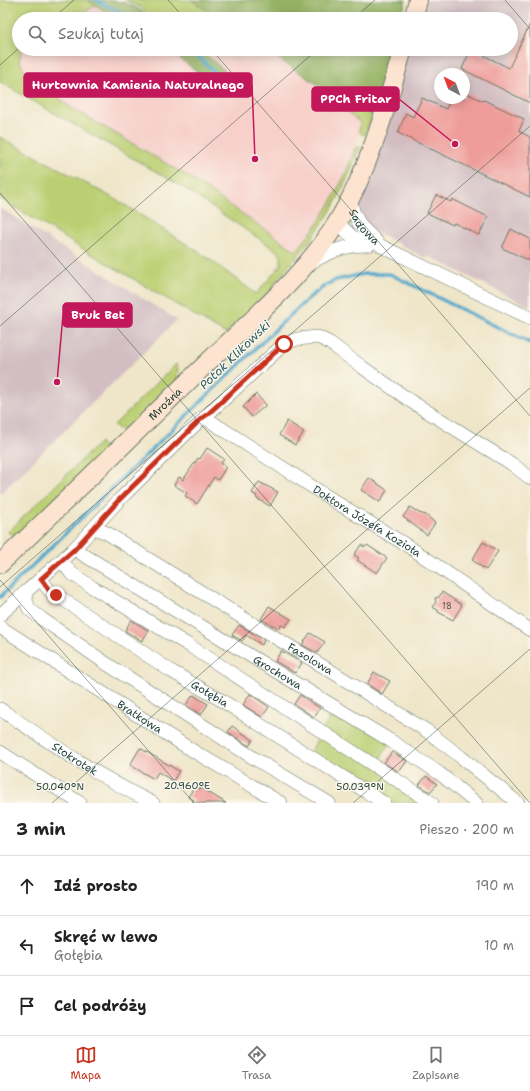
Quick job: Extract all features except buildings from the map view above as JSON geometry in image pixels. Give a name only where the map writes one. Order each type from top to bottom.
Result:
[{"type":"main road","points":[[415,12],[418,0]]},
{"type":"main road","name":"Sadowa","points":[[350,198],[372,150],[402,56]]},
{"type":"main road","name":"Mroźna","points":[[0,564],[230,341],[304,267],[338,221],[350,198]]},
{"type":"street","name":"Sadowa","points":[[350,198],[353,211],[375,245],[530,318]]},
{"type":"street","points":[[338,221],[347,221],[360,224]]},
{"type":"street","points":[[338,221],[343,228],[356,239],[375,245]]},
{"type":"street","points":[[304,267],[329,252],[344,247],[375,245]]},
{"type":"street","points":[[0,615],[74,550],[158,460],[202,418],[284,344],[298,339],[318,337],[330,343],[412,402],[512,464],[530,478]]},
{"type":"street","name":"Doktora Józefa Kozioła","points":[[202,418],[207,419],[297,478],[412,548],[530,630]]},
{"type":"street","name":"Fasolowa","points":[[94,528],[107,533],[427,731],[518,803]]},
{"type":"street","name":"Grochowa","points":[[74,550],[391,741],[439,773],[476,803]]},
{"type":"street","points":[[62,561],[71,573],[92,587],[190,646],[432,803]]},
{"type":"street","name":"Gołębia","points":[[41,579],[49,590],[171,671],[221,700],[384,803]]},
{"type":"street","points":[[24,593],[29,609],[42,619],[108,664],[252,757],[329,803]]},
{"type":"street","name":"Bratkowa","points":[[0,627],[190,749],[281,803]]},
{"type":"street","name":"Stokrotek","points":[[0,709],[82,763],[129,791],[154,803]]},
{"type":"street","points":[[0,752],[80,803]]},
{"type":"shaded area","points":[[424,0],[530,0],[530,307],[430,257],[425,258],[373,230],[365,223],[357,207],[359,193],[407,56],[518,56],[518,12],[421,12]]},
{"type":"shaded area","points":[[96,5],[107,12],[85,12]]},
{"type":"shaded area","points":[[20,56],[180,56],[237,88],[243,84],[240,80],[227,73],[210,56],[274,56],[341,101],[342,106],[349,114],[360,122],[355,148],[348,171],[332,200],[314,228],[296,251],[189,177],[67,105],[41,82],[23,69],[19,60]]},
{"type":"shaded area","points":[[0,208],[177,320],[0,494]]},
{"type":"green space","points":[[0,0],[87,0],[96,5],[85,12],[12,12],[12,56],[20,56],[19,60],[23,68],[67,105],[189,177],[296,251],[306,240],[331,202],[344,176],[355,148],[360,147],[338,197],[316,232],[273,284],[275,287],[226,334],[0,198],[0,137],[117,200],[208,258],[256,294],[281,265],[281,256],[277,251],[181,186],[0,82]]},
{"type":"green space","points":[[87,0],[122,2],[142,12],[107,12]]},
{"type":"green space","points":[[125,0],[191,0],[209,12],[146,12],[142,8]]},
{"type":"green space","points":[[191,0],[406,0],[403,12],[209,12]]},
{"type":"green space","points":[[176,56],[208,56],[227,73],[240,80],[243,84],[230,92],[214,84]]},
{"type":"green space","points":[[275,56],[389,56],[372,114],[356,110]]},
{"type":"green space","points":[[341,101],[356,110],[372,114],[365,135],[359,132],[360,122],[346,110]]},
{"type":"green space","points":[[176,364],[178,369],[177,380],[128,429],[119,429],[114,425]]},
{"type":"green space","points":[[100,442],[105,448],[104,452],[19,536],[14,536],[8,532]]},
{"type":"green space","points":[[336,707],[391,741],[376,766],[432,803],[384,803],[308,756]]},
{"type":"waterway","points":[[96,0],[120,12]]},
{"type":"waterway","points":[[197,56],[226,83]]},
{"type":"waterway","name":"Potok Klikowski","points":[[0,597],[280,325],[310,297],[326,285],[336,280],[364,274],[390,274],[530,343]]},
{"type":"place","name":"PPCh Fritar","points":[[455,144]]},
{"type":"place","name":"Hurtownia Kamienia Naturalnego","points":[[255,159]]},
{"type":"place","name":"Bruk Bet","points":[[57,382]]},
{"type":"route","points":[[56,595],[45,586],[41,579],[74,550],[119,500],[158,460],[284,344]]}]
